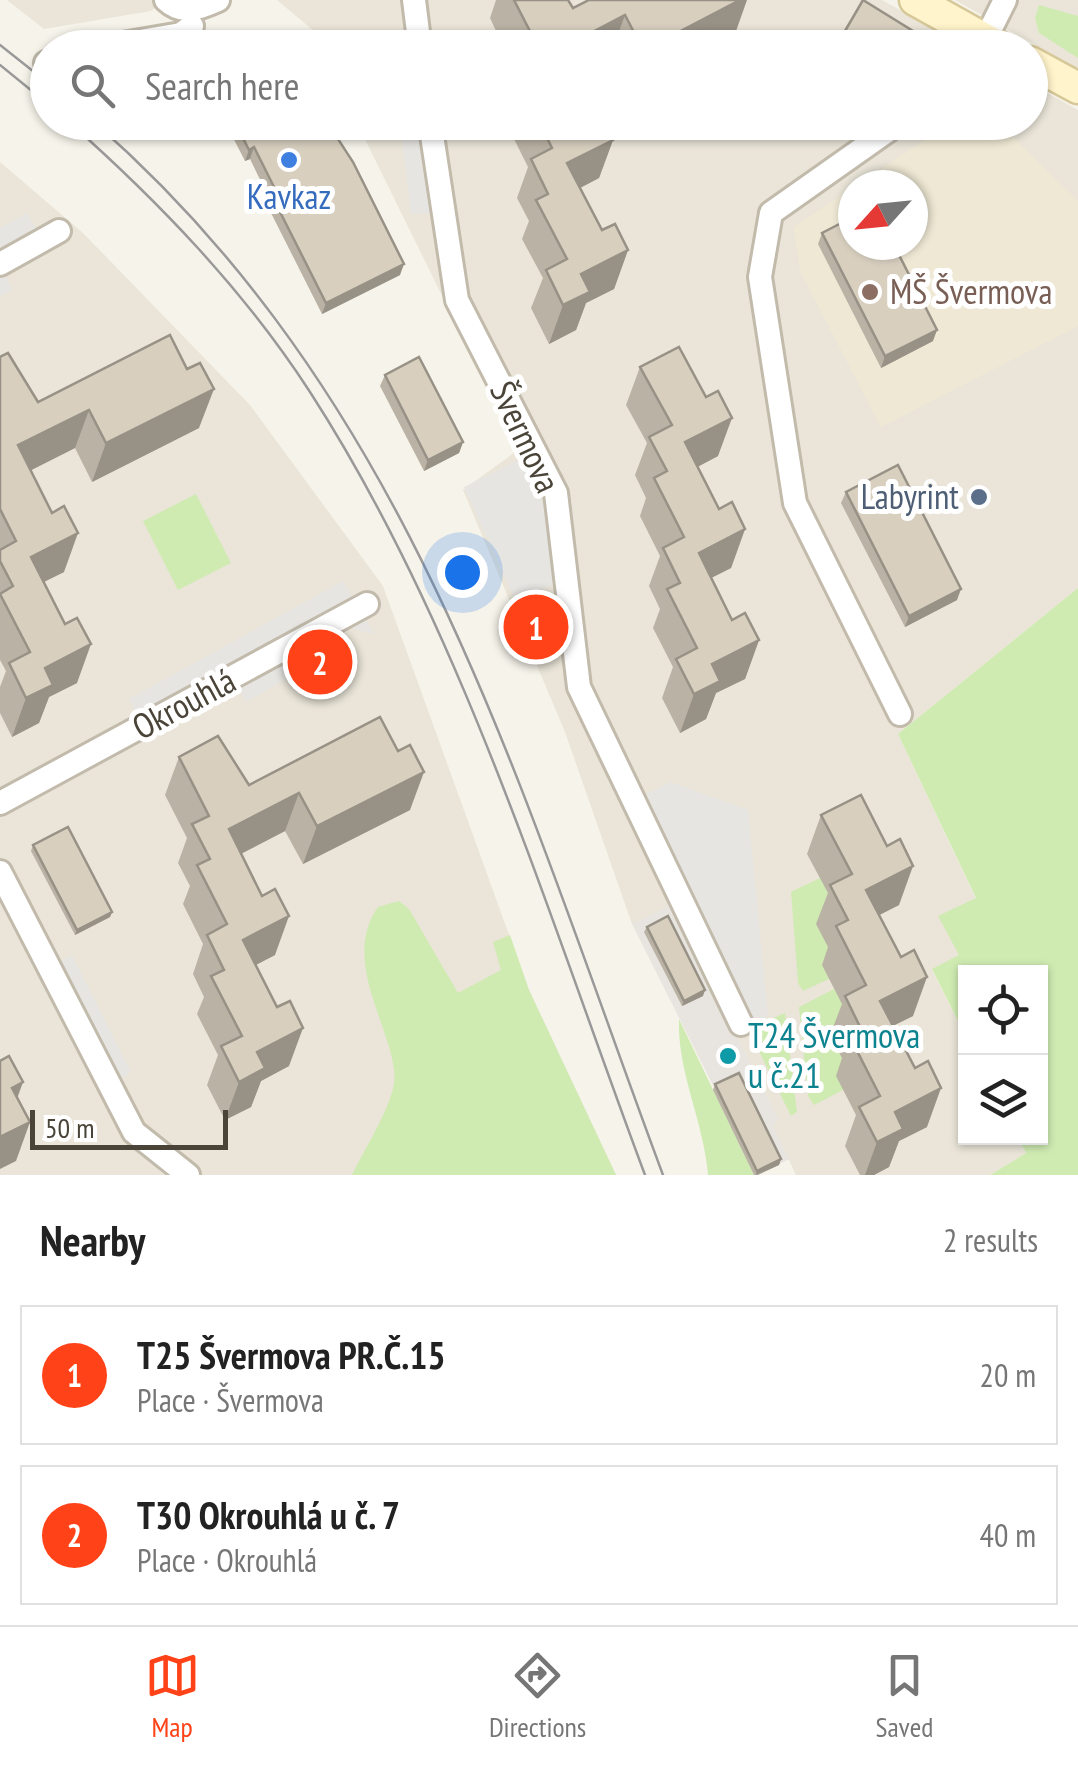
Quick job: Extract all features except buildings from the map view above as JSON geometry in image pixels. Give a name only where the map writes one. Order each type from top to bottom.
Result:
[{"type":"street","points":[[166,0],[173,7],[193,11],[218,0]]},
{"type":"street","points":[[414,0],[418,30]]},
{"type":"street","points":[[915,0],[964,30]]},
{"type":"street","points":[[994,30],[1005,0]]},
{"type":"street","points":[[187,30],[192,26]]},
{"type":"street","points":[[1048,72],[1078,88]]},
{"type":"street","name":"Švermova","points":[[433,140],[458,300],[556,493],[579,687],[740,1024]]},
{"type":"street","points":[[875,140],[772,213],[760,277],[796,503],[900,714]]},
{"type":"street","points":[[0,264],[59,230]]},
{"type":"street","name":"Okrouhlá","points":[[0,803],[367,604]]},
{"type":"street","points":[[0,872],[134,1132],[188,1175]]},
{"type":"shaded area","points":[[7,0],[166,0],[151,11],[44,29]]},
{"type":"shaded area","points":[[277,0],[882,0],[936,30],[313,30]]},
{"type":"shaded area","points":[[955,0],[1078,0],[1078,69],[1048,52],[1048,30],[1008,30]]},
{"type":"shaded area","points":[[1048,93],[1078,110],[1078,588],[898,734],[976,899],[959,956],[932,970],[958,1021],[958,1145],[1022,1145],[1026,1153],[990,1175],[796,1175],[772,1124],[779,1120],[671,906],[632,924],[565,732],[463,490],[518,450],[365,140],[1048,140]]},
{"type":"shaded area","points":[[402,140],[421,140],[430,213],[411,214]]},
{"type":"shaded area","points":[[925,140],[1015,140],[1078,201],[1078,326],[881,427],[800,271],[794,227],[838,198],[838,260],[928,260],[928,170],[880,170]]},
{"type":"shaded area","points":[[0,162],[83,233],[250,405],[383,586],[529,990],[616,1175],[0,1175]]},
{"type":"shaded area","points":[[27,213],[49,249],[4,272],[12,290],[0,296],[0,228]]},
{"type":"shaded area","points":[[524,457],[537,483],[551,533],[555,584],[515,599],[464,487]]},
{"type":"shaded area","points":[[343,581],[374,634],[345,627],[291,658],[298,672],[246,702],[229,669],[137,715],[129,699]]},
{"type":"shaded area","points":[[671,782],[748,810],[768,1016],[754,1027],[646,794]]},
{"type":"shaded area","points":[[671,905],[779,1120],[773,1125],[789,1159],[758,1175],[632,924]]},
{"type":"shaded area","points":[[72,955],[131,1072],[117,1082],[56,963]]},
{"type":"green space","points":[[1039,5],[1078,16],[1078,58],[1048,39],[1048,30],[1038,30],[1035,18]]},
{"type":"green space","points":[[196,494],[231,563],[178,590],[143,521]]},
{"type":"green space","points":[[1078,588],[1078,1175],[990,1175],[1026,1153],[1022,1145],[1048,1145],[1048,965],[958,965],[958,1021],[932,969],[959,955],[938,916],[976,898],[898,734]]},
{"type":"green space","points":[[820,878],[842,911],[829,979],[803,991],[798,983],[791,892]]},
{"type":"green space","points":[[399,901],[409,909],[458,993],[501,970],[493,942],[510,935],[529,990],[616,1175],[352,1175],[393,1089],[390,1049],[367,978],[367,930],[378,907]]},
{"type":"green space","points":[[834,989],[856,1022],[843,1090],[814,1105],[808,1096],[799,1007]]},
{"type":"green space","points":[[785,1013],[797,1112],[791,1116],[748,1029]]},
{"type":"green space","points":[[679,1019],[754,1175],[708,1175],[682,1058]]},
{"type":"tram line","points":[[0,45],[30,69]]},
{"type":"tram line","points":[[0,65],[30,89]]},
{"type":"tram line","points":[[88,140],[167,216],[257,318],[310,392],[364,482],[413,577],[498,773],[645,1175]]},
{"type":"tram line","points":[[112,140],[205,232],[298,351],[378,477],[445,610],[505,747],[663,1175]]},
{"type":"place","name":"Kavkaz","points":[[289,160]]},
{"type":"place","name":"MŠ Švermova","points":[[870,292]]},
{"type":"place","name":"Labyrint","points":[[979,497]]},
{"type":"place","name":"T25 Švermova PR.Č.15","points":[[536,627]]},
{"type":"place","name":"T30 Okrouhlá u č. 7","points":[[320,662]]},
{"type":"place","name":"T24 Švermova u č.21","points":[[728,1056]]}]
